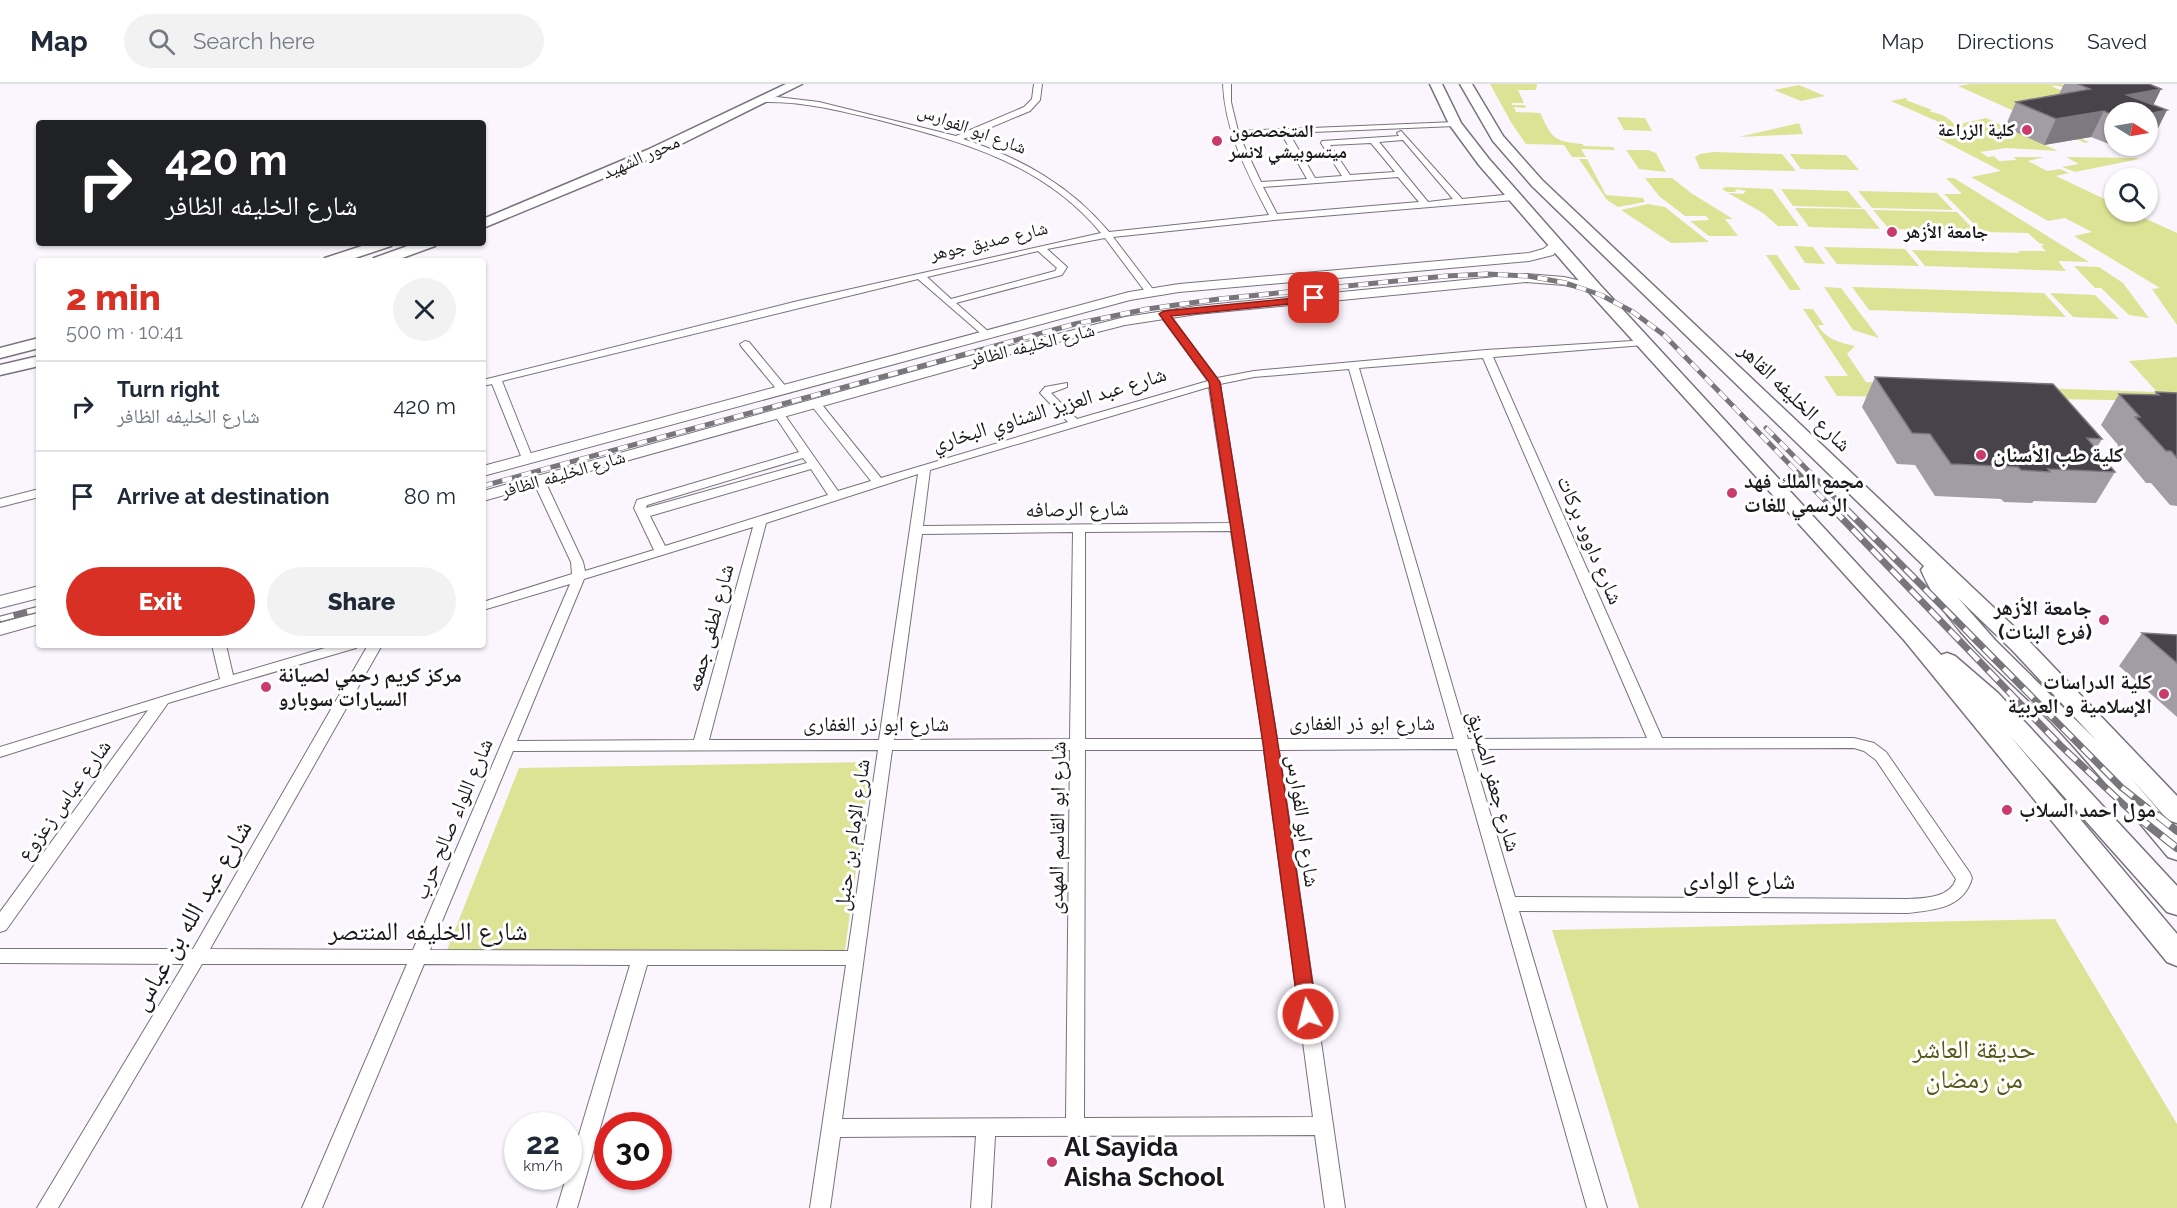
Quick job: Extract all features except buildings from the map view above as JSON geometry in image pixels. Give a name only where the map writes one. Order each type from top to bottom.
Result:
[{"type":"main road","name":"محور الشهيد","points":[[486,208],[626,152],[772,84]]},
{"type":"main road","name":"محور الشهيد","points":[[486,223],[652,153],[793,85]]},
{"type":"main road","name":"شارع الخليفه القاهر","points":[[1452,87],[1455,124],[1514,197],[1594,288],[1912,635]]},
{"type":"main road","name":"شارع الخليفه القاهر","points":[[1452,87],[1537,183],[2068,694],[2172,806]]},
{"type":"main road","points":[[340,258],[377,246]]},
{"type":"main road","points":[[388,258],[422,246]]},
{"type":"main road","points":[[334,258],[347,256]]},
{"type":"main road","points":[[0,340],[36,331]]},
{"type":"main road","points":[[0,353],[36,344]]},
{"type":"main road","points":[[0,370],[36,362]]},
{"type":"main road","points":[[1930,560],[1937,584],[1954,608],[2067,724],[2177,850]]},
{"type":"main road","points":[[1912,635],[1960,672],[1990,699],[2177,904]]},
{"type":"main road","points":[[1912,635],[2177,954]]},
{"type":"street","points":[[954,140],[1027,109],[1036,100],[1038,84]]},
{"type":"street","points":[[1227,84],[1227,104],[1235,133],[1274,217]]},
{"type":"street","points":[[793,85],[793,96],[802,101]]},
{"type":"street","name":"شارع ابو الفوارس","points":[[763,100],[802,101],[888,120],[1009,160],[1059,188],[1092,217],[1150,292]]},
{"type":"street","points":[[1235,133],[1455,124]]},
{"type":"street","points":[[1396,126],[1460,202]]},
{"type":"street","points":[[1284,131],[1312,181]]},
{"type":"street","points":[[1347,178],[1325,142],[1405,138]]},
{"type":"street","points":[[1373,140],[1426,205]]},
{"type":"street","points":[[1258,185],[1400,174]]},
{"type":"street","name":"شارع صديق جوهر","points":[[486,382],[920,276],[1106,235],[1274,217],[1514,197]]},
{"type":"street","name":"شارع الخليفه الظافر","points":[[486,470],[1112,300],[1150,292],[1518,258],[1542,254],[1556,244]]},
{"type":"street","points":[[949,303],[1059,273],[1062,267],[1040,248]]},
{"type":"street","points":[[1518,258],[1538,267],[1541,273],[1539,278]]},
{"type":"street","points":[[920,276],[986,335]]},
{"type":"street","name":"شارع الخليفه الظافر","points":[[486,495],[778,413],[1125,321],[1164,314],[1539,278],[1594,288]]},
{"type":"street","name":"شارع ابو الفوارس","points":[[1164,314],[1214,382],[1271,744],[1335,1208]]},
{"type":"street","name":"شارع عبد العزيز الشناوي البخاري","points":[[486,605],[761,521],[878,482],[1214,382],[1254,374],[1644,342]]},
{"type":"street","points":[[746,344],[783,390]]},
{"type":"street","name":"شارع داوود بركات","points":[[1486,354],[1656,742]]},
{"type":"street","name":"شارع جعفر الصديق","points":[[1353,365],[1597,1208]]},
{"type":"street","points":[[861,369],[874,387]]},
{"type":"street","points":[[496,380],[527,459]]},
{"type":"street","points":[[1063,385],[1049,389],[1046,393],[1075,423]]},
{"type":"street","points":[[815,403],[878,482]]},
{"type":"street","points":[[778,413],[835,496]]},
{"type":"street","points":[[661,552],[640,506],[645,501],[806,454]]},
{"type":"street","points":[[644,514],[814,465]]},
{"type":"street","name":"شارع الإمام بن حنبل","points":[[820,1208],[926,468]]},
{"type":"street","points":[[538,481],[578,562],[579,577]]},
{"type":"street","points":[[0,502],[36,494]]},
{"type":"street","name":"شارع لطفى جمعه","points":[[700,746],[761,521]]},
{"type":"street","name":"شارع الرصافه","points":[[917,530],[1237,527]]},
{"type":"street","name":"شارع ابو القاسم المهدى","points":[[1075,1127],[1079,529]]},
{"type":"street","name":"شارع اللواء صالح حرب","points":[[312,1208],[579,577]]},
{"type":"street","points":[[0,602],[36,592]]},
{"type":"street","points":[[0,628],[36,619]]},
{"type":"street","points":[[220,648],[227,681]]},
{"type":"street","points":[[0,752],[162,700],[341,648]]},
{"type":"street","name":"شارع عبد الله بن عباس","points":[[48,1208],[197,957],[373,648]]},
{"type":"street","name":"شارع عباس زعزوع","points":[[0,925],[162,700]]},
{"type":"street","name":"شارع ابو ذر الغفارى","points":[[506,746],[1846,742],[1869,747],[1881,756],[1960,869],[1964,878],[1963,885]]},
{"type":"street","name":"شارع الوادى","points":[[1509,904],[1908,906],[1940,902],[1959,891],[1963,885]]},
{"type":"street","name":"شارع الخليفه المنتصر","points":[[0,956],[856,958]]},
{"type":"street","points":[[567,1208],[641,957]]},
{"type":"street","points":[[831,1128],[1324,1126]]},
{"type":"street","points":[[981,1208],[986,1127]]},
{"type":"green space","points":[[1490,84],[1537,84],[1536,90],[1518,90],[1524,103],[1512,103],[1512,105],[1525,105],[1526,108],[1514,107],[1516,112],[1540,113],[1551,133],[1559,140],[1584,146],[1613,147],[1615,150],[1581,149],[1586,157],[1572,157],[1564,145],[1526,144]]},
{"type":"green space","points":[[2061,84],[2086,94],[2051,86],[2072,95],[2036,118],[2089,142],[2085,143],[1958,86]]},
{"type":"green space","points":[[1799,85],[1825,96],[1801,101],[1774,90]]},
{"type":"green space","points":[[1906,98],[1945,117],[1958,130],[1964,123],[1986,118],[2058,151],[2006,148],[1980,152],[1988,157],[1994,156],[1999,161],[2017,160],[2013,157],[2044,157],[2028,161],[2047,171],[2060,169],[2069,173],[2056,176],[2104,199],[2104,222],[2153,222],[2177,233],[2177,325],[2152,289],[2160,288],[2074,236],[2092,232],[2065,218],[2048,221],[1971,177],[2001,171],[1936,137],[1952,137],[1957,130],[1891,101]]},
{"type":"green space","points":[[1617,117],[1645,118],[1652,131],[1624,130]]},
{"type":"green space","points":[[1799,123],[1803,134],[1739,137]]},
{"type":"green space","points":[[1626,150],[1648,150],[1656,153],[1666,172],[1639,169]]},
{"type":"green space","points":[[1713,152],[1782,154],[1796,171],[1700,169],[1695,157]]},
{"type":"green space","points":[[1790,154],[1846,155],[1859,170],[1801,169]]},
{"type":"green space","points":[[2066,157],[2139,159],[2075,172],[2062,167],[2079,164]]},
{"type":"green space","points":[[1579,159],[1587,159],[1606,195],[1643,198],[1645,202],[1618,207],[1607,200]]},
{"type":"green space","points":[[1645,178],[1672,178],[1691,193],[1733,219],[1725,219],[1738,236],[1709,236],[1690,221],[1709,220],[1706,216],[1685,216],[1659,196]]},
{"type":"green space","points":[[1946,178],[1954,178],[2089,262],[2058,261],[2066,271],[1925,266],[1912,250],[2019,253],[2018,251],[2046,251],[2041,246],[2045,245],[2039,243],[2028,233],[1982,232],[1944,194],[1962,194]]},
{"type":"green space","points":[[1726,187],[1772,189],[1799,226],[1778,226],[1763,213],[1728,193],[1743,194],[1746,191],[1737,189],[1735,192],[1727,192],[1722,189]]},
{"type":"green space","points":[[1781,189],[1848,191],[1862,208],[1793,206]]},
{"type":"green space","points":[[1858,191],[1937,193],[1953,210],[1872,208]]},
{"type":"green space","points":[[1648,204],[1665,207],[1709,242],[1671,243],[1621,210]]},
{"type":"green space","points":[[1795,208],[1864,209],[1880,229],[1809,227]]},
{"type":"green space","points":[[1873,210],[1957,212],[1975,231],[1889,229]]},
{"type":"green space","points":[[1794,246],[1813,247],[1825,264],[1805,263]]},
{"type":"green space","points":[[1824,247],[1905,249],[1919,266],[1837,264]]},
{"type":"green space","points":[[1766,255],[1777,255],[1801,290],[1790,290]]},
{"type":"green space","points":[[2074,266],[2099,267],[2123,283],[2149,318],[2129,315],[2101,288],[2095,288]]},
{"type":"green space","points":[[1824,287],[1841,288],[1879,338],[1853,330]]},
{"type":"green space","points":[[1852,287],[2044,293],[2066,317],[1869,310]]},
{"type":"green space","points":[[2050,293],[2095,295],[2119,319],[2073,317]]},
{"type":"green space","points":[[1803,309],[1813,309],[1824,325],[1818,325],[1829,337],[1855,346],[1847,354],[1866,382],[2157,392],[2129,361],[2177,357],[2177,401],[1837,396],[1824,376],[1848,376]]},
{"type":"green space","points":[[871,762],[844,957],[441,965],[519,768]]},
{"type":"green space","name":"حديقة العاشر من رمضان","points":[[2055,919],[2177,1124],[2177,1208],[1639,1208],[1552,930]]},
{"type":"railway","points":[[486,485],[1075,324],[1147,309],[1219,299],[1446,276],[1487,274],[1528,276],[1566,283],[1601,295],[1633,312],[1664,335],[1834,510]]},
{"type":"railway","points":[[1766,428],[1847,510]]},
{"type":"railway","points":[[1833,509],[2060,745],[2137,817]]},
{"type":"railway","points":[[1846,509],[2121,787],[2159,817]]},
{"type":"railway","points":[[0,619],[36,610]]},
{"type":"railway","points":[[2135,815],[2177,848]]},
{"type":"railway","points":[[2157,815],[2177,831]]},
{"type":"place","name":"كلية الزراعة","points":[[2027,130]]},
{"type":"place","name":"المتخصصون ميتسوبيشي لانسر","points":[[1217,141]]},
{"type":"place","name":"جامعة الأزهر","points":[[1892,232]]},
{"type":"place","name":"كلية طب الأسنان","points":[[1981,455]]},
{"type":"place","name":"مجمع الملك فهد الرسمي للغات","points":[[1732,493]]},
{"type":"place","name":"جامعة الأزهر (فرع البنات)","points":[[2104,620]]},
{"type":"place","name":"مركز كريم رحمي لصيانة السيارات سوبارو","points":[[266,687]]},
{"type":"place","name":"كلية الدراسات الإسلامية و العربية","points":[[2164,694]]},
{"type":"place","name":"مول احمد السلاب","points":[[2007,810]]},
{"type":"place","name":"Al Sayida Aisha School","points":[[1052,1162]]},
{"type":"route","points":[[1308,1014],[1271,744],[1214,382],[1164,314],[1314,298]]}]
